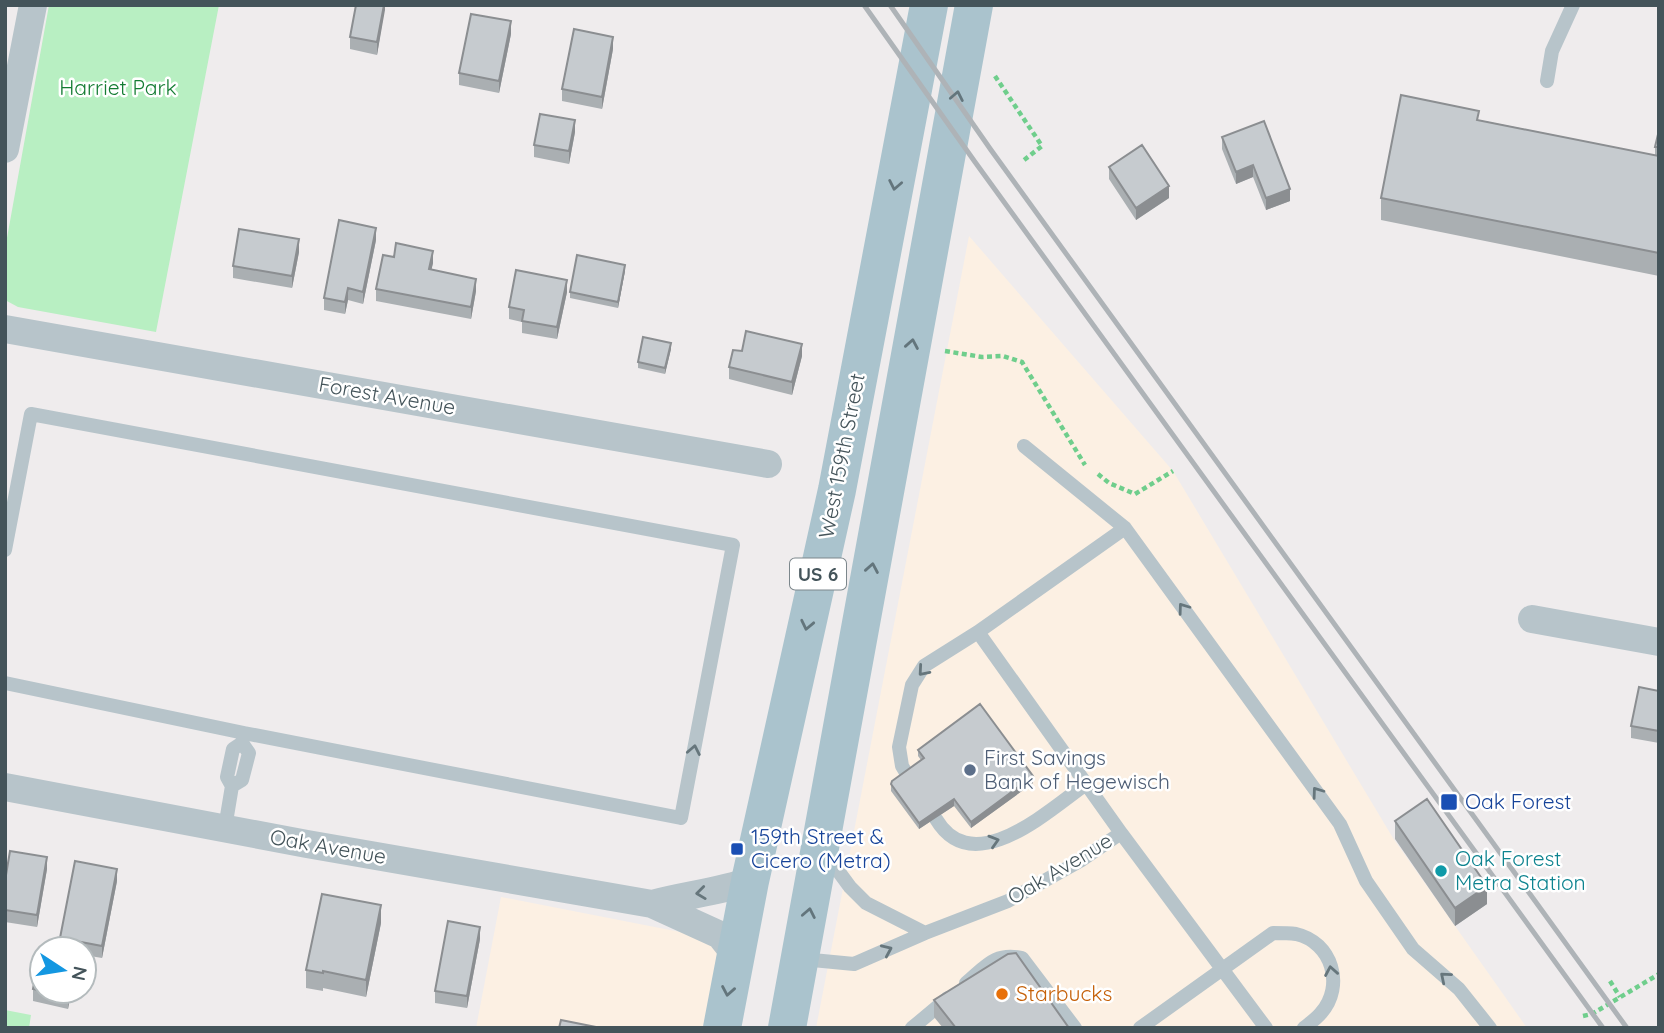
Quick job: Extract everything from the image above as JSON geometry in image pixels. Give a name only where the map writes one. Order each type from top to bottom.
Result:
[{"type":"main road","name":"West 159th Street","points":[[722,1028],[750,881],[837,490],[929,5]]},
{"type":"main road","name":"US 6","points":[[787,1028],[974,5]]},
{"type":"street","points":[[5,149],[33,5]]},
{"type":"street","name":"Forest Avenue","points":[[5,328],[768,464]]},
{"type":"street","points":[[1532,619],[1659,642]]},
{"type":"street","name":"Oak Avenue","points":[[5,787],[652,904],[720,935],[735,954]]},
{"type":"street","name":"Oak Avenue","points":[[652,904],[683,895],[721,890],[750,881]]},
{"type":"lane","points":[[1547,80],[1552,51],[1573,5]]},
{"type":"lane","points":[[5,550],[31,414],[733,545],[681,818],[243,738],[5,682]]},
{"type":"lane","points":[[1024,446],[1125,528],[1340,824],[1357,866],[1413,949],[1459,989],[1490,1028]]},
{"type":"lane","points":[[908,776],[902,766],[899,747],[912,685],[924,666],[978,632],[1125,528]]},
{"type":"lane","name":"Oak Avenue","points":[[800,959],[854,964],[1008,901],[1080,861],[1121,832],[978,632]]},
{"type":"lane","points":[[225,828],[232,786],[242,780],[249,753],[243,738]]},
{"type":"lane","points":[[936,819],[940,827],[956,841],[984,845],[1013,835],[1086,784]]},
{"type":"lane","points":[[1121,832],[1266,1028]]},
{"type":"lane","points":[[821,848],[850,887],[866,903],[925,933]]},
{"type":"lane","points":[[1139,1028],[1273,933],[1296,934],[1312,941],[1332,964],[1334,979],[1331,995],[1322,1012],[1304,1028]]},
{"type":"lane","points":[[912,1028],[996,958],[1008,955],[1022,958],[1075,1028]]},
{"type":"path","points":[[989,67],[1042,146],[1024,160]]},
{"type":"path","points":[[943,358],[945,350],[982,357],[1003,356],[1022,362],[1084,464],[1109,483],[1135,494],[1173,471]]},
{"type":"path","points":[[1583,1016],[1592,1014],[1659,974]]},
{"type":"path","points":[[1609,981],[1620,997]]},
{"type":"shaded area","points":[[969,236],[1173,471],[1393,838],[1527,1028],[816,1028]]},
{"type":"shaded area","points":[[501,897],[721,940],[705,1028],[476,1028]]},
{"type":"green space","name":"Harriet Park","points":[[49,5],[219,5],[156,332],[18,307],[5,300],[5,249]]},
{"type":"green space","points":[[5,1010],[31,1015],[29,1028],[5,1028]]},
{"type":"building","points":[[356,5],[384,5],[377,42],[350,37]]},
{"type":"building","points":[[471,14],[511,21],[499,81],[459,73]]},
{"type":"building","points":[[574,29],[613,37],[602,97],[562,89]]},
{"type":"building","points":[[1401,95],[1479,111],[1477,120],[1659,156],[1659,253],[1381,198]]},
{"type":"building","points":[[540,114],[575,120],[569,151],[534,145]]},
{"type":"building","points":[[1264,121],[1290,189],[1266,198],[1253,165],[1236,172],[1222,137]]},
{"type":"building","points":[[1659,130],[1659,147],[1655,147]]},
{"type":"building","points":[[1142,145],[1169,186],[1136,208],[1109,167]]},
{"type":"building","points":[[339,220],[376,228],[363,292],[348,288],[345,302],[324,298]]},
{"type":"building","points":[[239,229],[299,239],[292,276],[233,266]]},
{"type":"building","points":[[396,243],[433,251],[429,269],[476,279],[471,307],[376,289],[383,255],[394,257]]},
{"type":"building","points":[[577,255],[625,265],[618,302],[570,292]]},
{"type":"building","points":[[516,270],[567,280],[557,327],[522,321],[524,310],[509,307]]},
{"type":"building","points":[[746,331],[802,344],[792,382],[729,367],[733,350],[742,351]]},
{"type":"building","points":[[643,337],[671,343],[665,368],[638,362]]},
{"type":"building","points":[[1639,687],[1659,691],[1659,731],[1631,726]]},
{"type":"building","name":"First Savings Bank of Hegewisch","points":[[980,704],[1033,776],[971,822],[954,799],[919,823],[891,784],[892,781],[924,758],[918,750]]},
{"type":"building","name":"Oak Forest Metra Station","points":[[1427,799],[1487,886],[1455,908],[1395,821]]},
{"type":"building","points":[[10,851],[47,857],[37,915],[5,910],[5,881]]},
{"type":"building","points":[[75,861],[117,869],[102,946],[98,945],[98,935],[61,935]]},
{"type":"building","points":[[322,894],[381,905],[366,980],[306,970]]},
{"type":"building","points":[[448,921],[480,927],[467,996],[435,991]]},
{"type":"building","name":"Starbucks","points":[[1016,953],[1069,1028],[956,1028],[934,1000],[1008,954]]},
{"type":"building","points":[[561,1020],[601,1028],[559,1028]]},
{"type":"railway","points":[[864,5],[1603,1028]]},
{"type":"railway","points":[[890,5],[991,150],[1627,1028]]},
{"type":"place","name":"First Savings Bank of Hegewisch","points":[[970,770]]},
{"type":"place","name":"Oak Forest","points":[[1449,802]]},
{"type":"place","name":"159th Street & Cicero (Metra)","points":[[737,849]]},
{"type":"place","name":"Oak Forest Metra Station","points":[[1441,871]]},
{"type":"place","name":"Starbucks","points":[[1002,994]]}]
